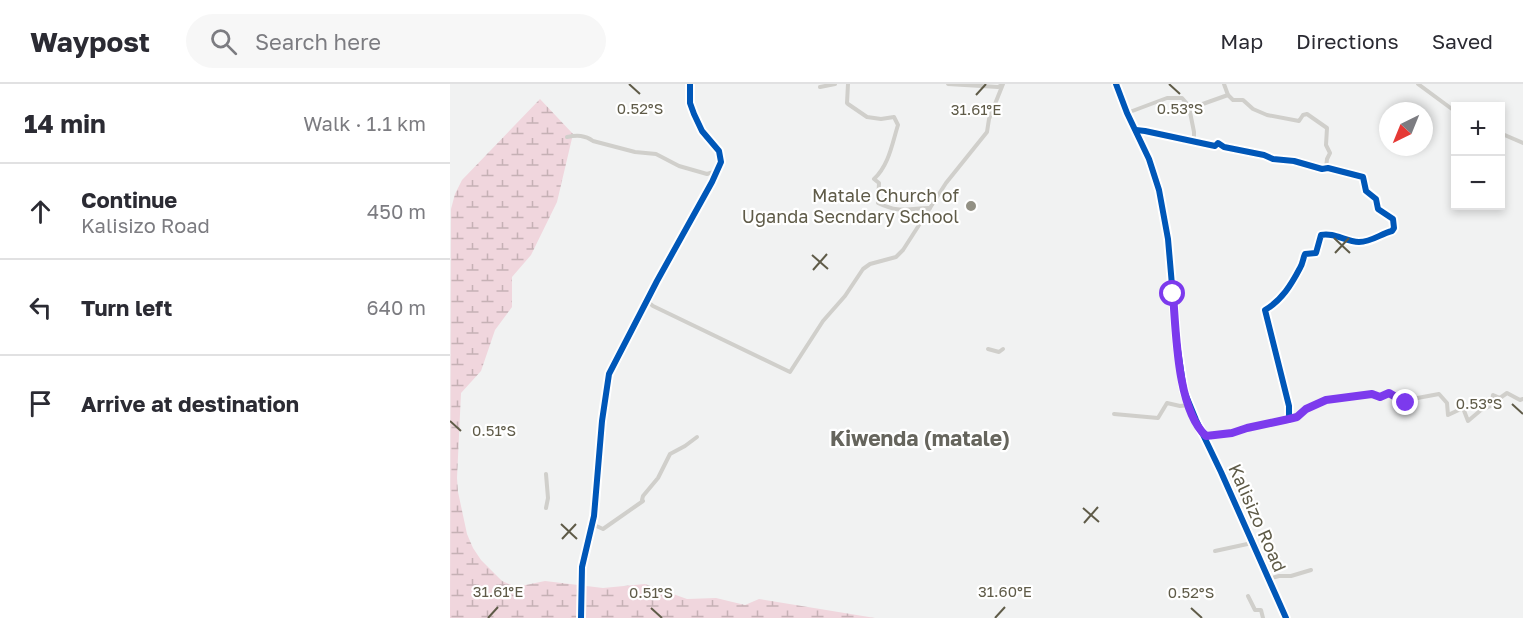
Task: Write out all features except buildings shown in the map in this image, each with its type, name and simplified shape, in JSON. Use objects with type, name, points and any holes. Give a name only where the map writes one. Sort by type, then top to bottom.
[{"type":"street","points":[[581,618],[582,567],[592,524],[609,374],[718,169],[720,154],[702,131],[694,114],[690,103],[690,84]]},
{"type":"street","points":[[820,87],[835,84]]},
{"type":"street","points":[[848,84],[848,104],[867,117],[881,119],[894,117],[898,125],[892,149],[882,172],[874,179],[879,183],[878,203],[888,208],[907,212],[915,208],[931,208]]},
{"type":"street","points":[[948,84],[998,87],[1003,85]]},
{"type":"street","name":"Kalisizo Road","points":[[1116,84],[1153,169],[1164,213],[1180,367],[1189,405],[1284,618]]},
{"type":"street","points":[[1224,84],[1233,100],[1243,100],[1253,110],[1299,121],[1303,115],[1307,114],[1326,128],[1326,145],[1330,153],[1326,168]]},
{"type":"street","points":[[1418,84],[1451,109]]},
{"type":"street","points":[[647,301],[652,306],[790,372],[822,321],[845,296],[863,269],[870,264],[898,256],[946,183],[987,132],[989,119],[1003,85]]},
{"type":"street","points":[[1189,106],[1197,106],[1228,94]]},
{"type":"street","points":[[1127,112],[1167,98],[1182,98],[1189,106],[1194,141]]},
{"type":"street","points":[[1136,130],[1215,146],[1218,143],[1224,147],[1274,159],[1326,168],[1364,178],[1366,191],[1376,199],[1380,212],[1392,217],[1394,228],[1392,231],[1364,242],[1321,235],[1316,253],[1303,256],[1300,267],[1286,293],[1276,304],[1265,310],[1289,406],[1289,419]]},
{"type":"street","points":[[567,137],[575,135],[588,137],[593,141],[635,152],[656,154],[679,166],[707,174],[714,173],[718,169]]},
{"type":"street","points":[[1505,135],[1523,143]]},
{"type":"street","points":[[988,349],[999,352],[1004,350]]},
{"type":"street","points":[[1200,430],[1206,436],[1232,433],[1297,417],[1306,409],[1326,400],[1372,394],[1380,397],[1389,393],[1406,403],[1412,399],[1439,394],[1447,403],[1448,415],[1463,408],[1468,421],[1481,410],[1491,406],[1493,395],[1500,398],[1507,393],[1523,399]]},
{"type":"street","points":[[1114,414],[1158,418],[1167,403],[1180,406],[1189,405]]},
{"type":"street","points":[[592,524],[603,529],[642,501],[643,496],[658,478],[670,454],[696,437]]},
{"type":"street","points":[[546,474],[548,498],[546,508]]},
{"type":"street","points":[[1215,550],[1252,543]]},
{"type":"street","points":[[1268,579],[1311,570]]},
{"type":"street","points":[[1248,596],[1255,610],[1260,610],[1263,618]]},
{"type":"green space","points":[[540,99],[573,134],[557,202],[531,255],[512,277],[512,307],[495,330],[481,371],[461,393],[458,492],[467,534],[473,548],[481,560],[502,581],[516,587],[545,581],[603,588],[645,584],[687,599],[716,598],[745,605],[759,599],[875,618],[450,618],[451,209],[462,180]]},
{"type":"cycle path","points":[[581,618],[582,567],[594,516],[602,421],[609,374],[721,162],[719,151],[702,131],[694,114],[690,103],[690,84]]},
{"type":"cycle path","points":[[1116,84],[1149,159],[1159,190],[1168,239],[1177,343],[1184,391],[1286,618]]},
{"type":"cycle path","points":[[1136,130],[1215,146],[1218,143],[1224,147],[1273,159],[1294,161],[1363,177],[1366,191],[1376,199],[1378,209],[1393,219],[1392,231],[1368,241],[1354,242],[1331,235],[1321,235],[1316,253],[1305,254],[1289,286],[1281,297],[1265,310],[1289,406],[1289,419]]},
{"type":"place","name":"Matale Church of Uganda Secndary School","points":[[971,206]]},
{"type":"district","name":"Kiwenda (matale)","points":[[920,439]]},
{"type":"route","points":[[1173,294],[1184,391],[1200,430],[1206,436],[1232,433],[1297,417],[1306,409],[1326,400],[1355,395],[1372,394],[1380,397],[1389,393],[1406,403]]}]
